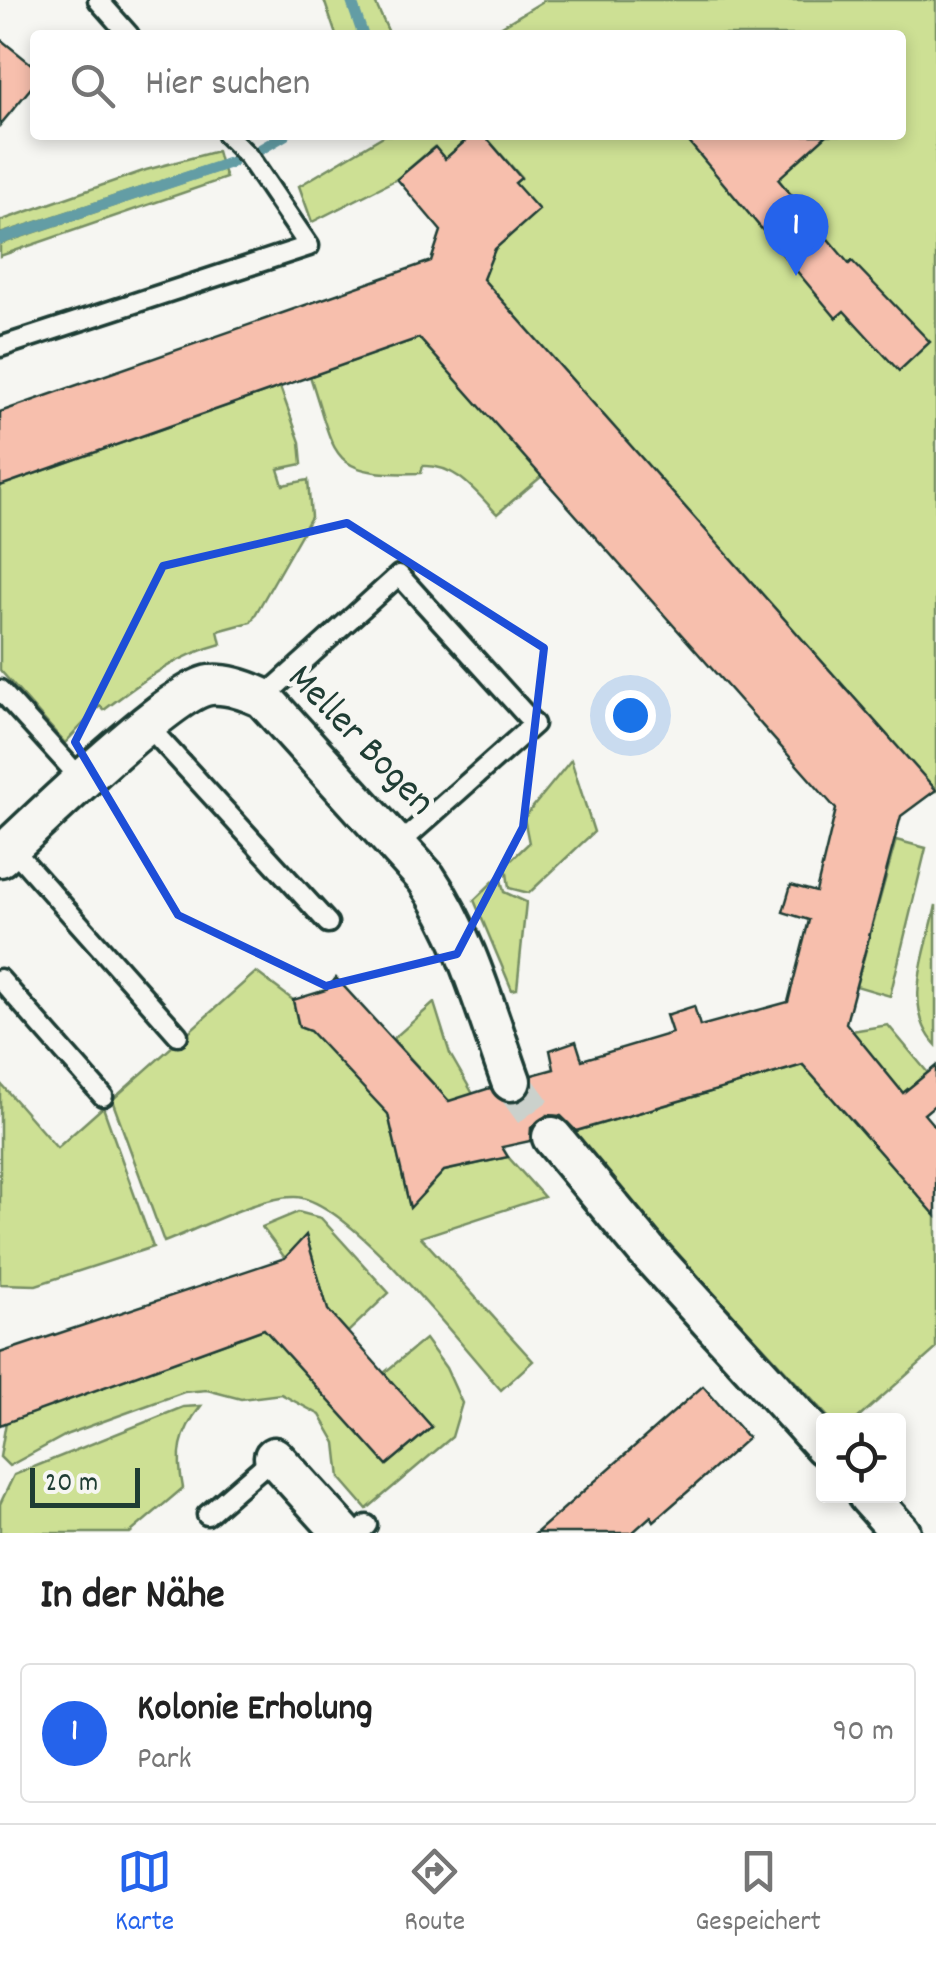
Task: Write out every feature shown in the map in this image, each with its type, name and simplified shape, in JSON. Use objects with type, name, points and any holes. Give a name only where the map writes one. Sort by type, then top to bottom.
[{"type":"street","name":"Meller Bogen","points":[[5,852],[82,780],[195,690],[211,684],[245,690],[262,698],[398,846],[445,907],[511,1081]]},
{"type":"street","points":[[552,1136],[646,1250],[816,1437]]},
{"type":"street","points":[[274,1457],[356,1530]]},
{"type":"street","points":[[874,1503],[901,1533]]},
{"type":"lane","points":[[98,0],[124,30]]},
{"type":"lane","points":[[0,347],[309,246],[248,156],[232,140]]},
{"type":"lane","points":[[262,698],[399,575],[534,724],[398,846]]},
{"type":"lane","points":[[0,690],[82,780]]},
{"type":"lane","points":[[147,725],[328,922]]},
{"type":"lane","points":[[5,852],[178,1035]]},
{"type":"lane","points":[[0,979],[104,1096]]},
{"type":"lane","points":[[207,1515],[274,1457]]},
{"type":"highlighted area","points":[[347,523],[544,648],[523,827],[457,954],[326,986],[178,915],[75,742],[163,566]]},
{"type":"green space","points":[[324,0],[374,0],[388,30],[334,30]]},
{"type":"green space","points":[[545,0],[936,0],[936,790],[483,279],[515,183],[521,177],[488,140],[906,140],[906,30],[495,30]]},
{"type":"green space","points":[[377,140],[466,140],[445,159],[434,147],[397,179],[312,222],[299,186]]},
{"type":"green space","points":[[217,151],[220,162],[0,234],[0,221],[146,170]]},
{"type":"green space","points":[[223,169],[226,178],[0,256],[0,244]]},
{"type":"green space","points":[[419,338],[542,476],[497,514],[464,481],[446,470],[423,466],[421,473],[368,471],[340,456],[332,443],[310,376]]},
{"type":"green space","points":[[280,387],[300,442],[302,464],[278,469],[283,485],[308,480],[311,517],[251,622],[218,631],[221,644],[174,663],[104,710],[100,706],[65,743],[0,670],[0,486]]},
{"type":"green space","points":[[571,760],[594,832],[529,893],[509,888],[506,865],[529,843],[524,818]]},
{"type":"green space","points":[[896,840],[926,848],[890,996],[856,986]]},
{"type":"green space","points":[[500,875],[504,892],[526,902],[517,989],[512,990],[474,900]]},
{"type":"green space","points":[[936,905],[936,1045],[920,1014],[918,996]]},
{"type":"green space","points":[[256,972],[293,1000],[299,1027],[310,1031],[388,1114],[410,1207],[444,1171],[508,1157],[544,1197],[421,1237],[533,1361],[501,1390],[404,1278],[344,1222],[318,1204],[295,1197],[280,1198],[229,1214],[164,1242],[112,1100]]},
{"type":"green space","points":[[434,1003],[450,1054],[473,1094],[450,1102],[393,1039]]},
{"type":"green space","points":[[888,1025],[928,1073],[903,1093],[852,1031]]},
{"type":"green space","points":[[803,1065],[936,1216],[936,1349],[864,1413],[825,1413],[617,1189],[573,1132]]},
{"type":"green space","points":[[0,1083],[57,1148],[103,1107],[153,1247],[36,1285],[0,1284]]},
{"type":"green space","points":[[298,1212],[321,1218],[389,1293],[348,1332],[328,1310],[306,1236],[285,1258],[262,1227]]},
{"type":"green space","points":[[264,1329],[387,1465],[432,1427],[384,1373],[425,1339],[446,1368],[462,1403],[452,1437],[367,1509],[340,1478],[336,1443],[320,1415],[281,1394],[241,1399],[207,1390],[184,1392],[68,1434],[9,1466],[0,1457],[6,1422]]},
{"type":"green space","points":[[201,1406],[181,1445],[183,1488],[130,1533],[0,1533],[0,1504],[14,1475],[183,1407]]},
{"type":"building","points":[[0,39],[30,63],[30,89],[0,125]]},
{"type":"building","points":[[466,140],[488,140],[521,178],[515,183],[539,210],[495,249],[483,279],[936,790],[901,816],[846,1023],[903,1093],[936,1066],[936,1104],[924,1114],[936,1128],[936,1216],[803,1065],[576,1131],[561,1116],[547,1115],[531,1128],[530,1141],[502,1147],[508,1157],[444,1171],[410,1208],[388,1114],[310,1031],[299,1027],[293,1000],[326,990],[336,978],[449,1101],[490,1088],[508,1103],[527,1096],[532,1075],[554,1069],[550,1050],[576,1041],[582,1060],[672,1033],[666,1015],[694,1006],[700,1026],[788,1002],[809,920],[783,912],[791,885],[816,892],[836,809],[419,338],[0,486],[0,412],[431,261],[441,231],[397,179],[435,147],[445,159]]},
{"type":"building","points":[[687,140],[821,140],[778,179],[849,264],[852,261],[930,342],[899,371],[844,311],[836,318]]},
{"type":"building","points":[[306,1235],[328,1310],[432,1427],[387,1465],[264,1329],[0,1425],[0,1353],[285,1258]]},
{"type":"building","points":[[703,1386],[748,1438],[692,1488],[654,1521],[651,1516],[632,1533],[536,1533]]},
{"type":"waterway","points":[[351,0],[361,30]]},
{"type":"waterway","points":[[256,152],[276,140]]},
{"type":"waterway","points":[[0,239],[232,162]]},
{"type":"tunnel","points":[[511,1081],[552,1137]]},
{"type":"place","name":"Kolonie Erholung","points":[[796,276]]}]
